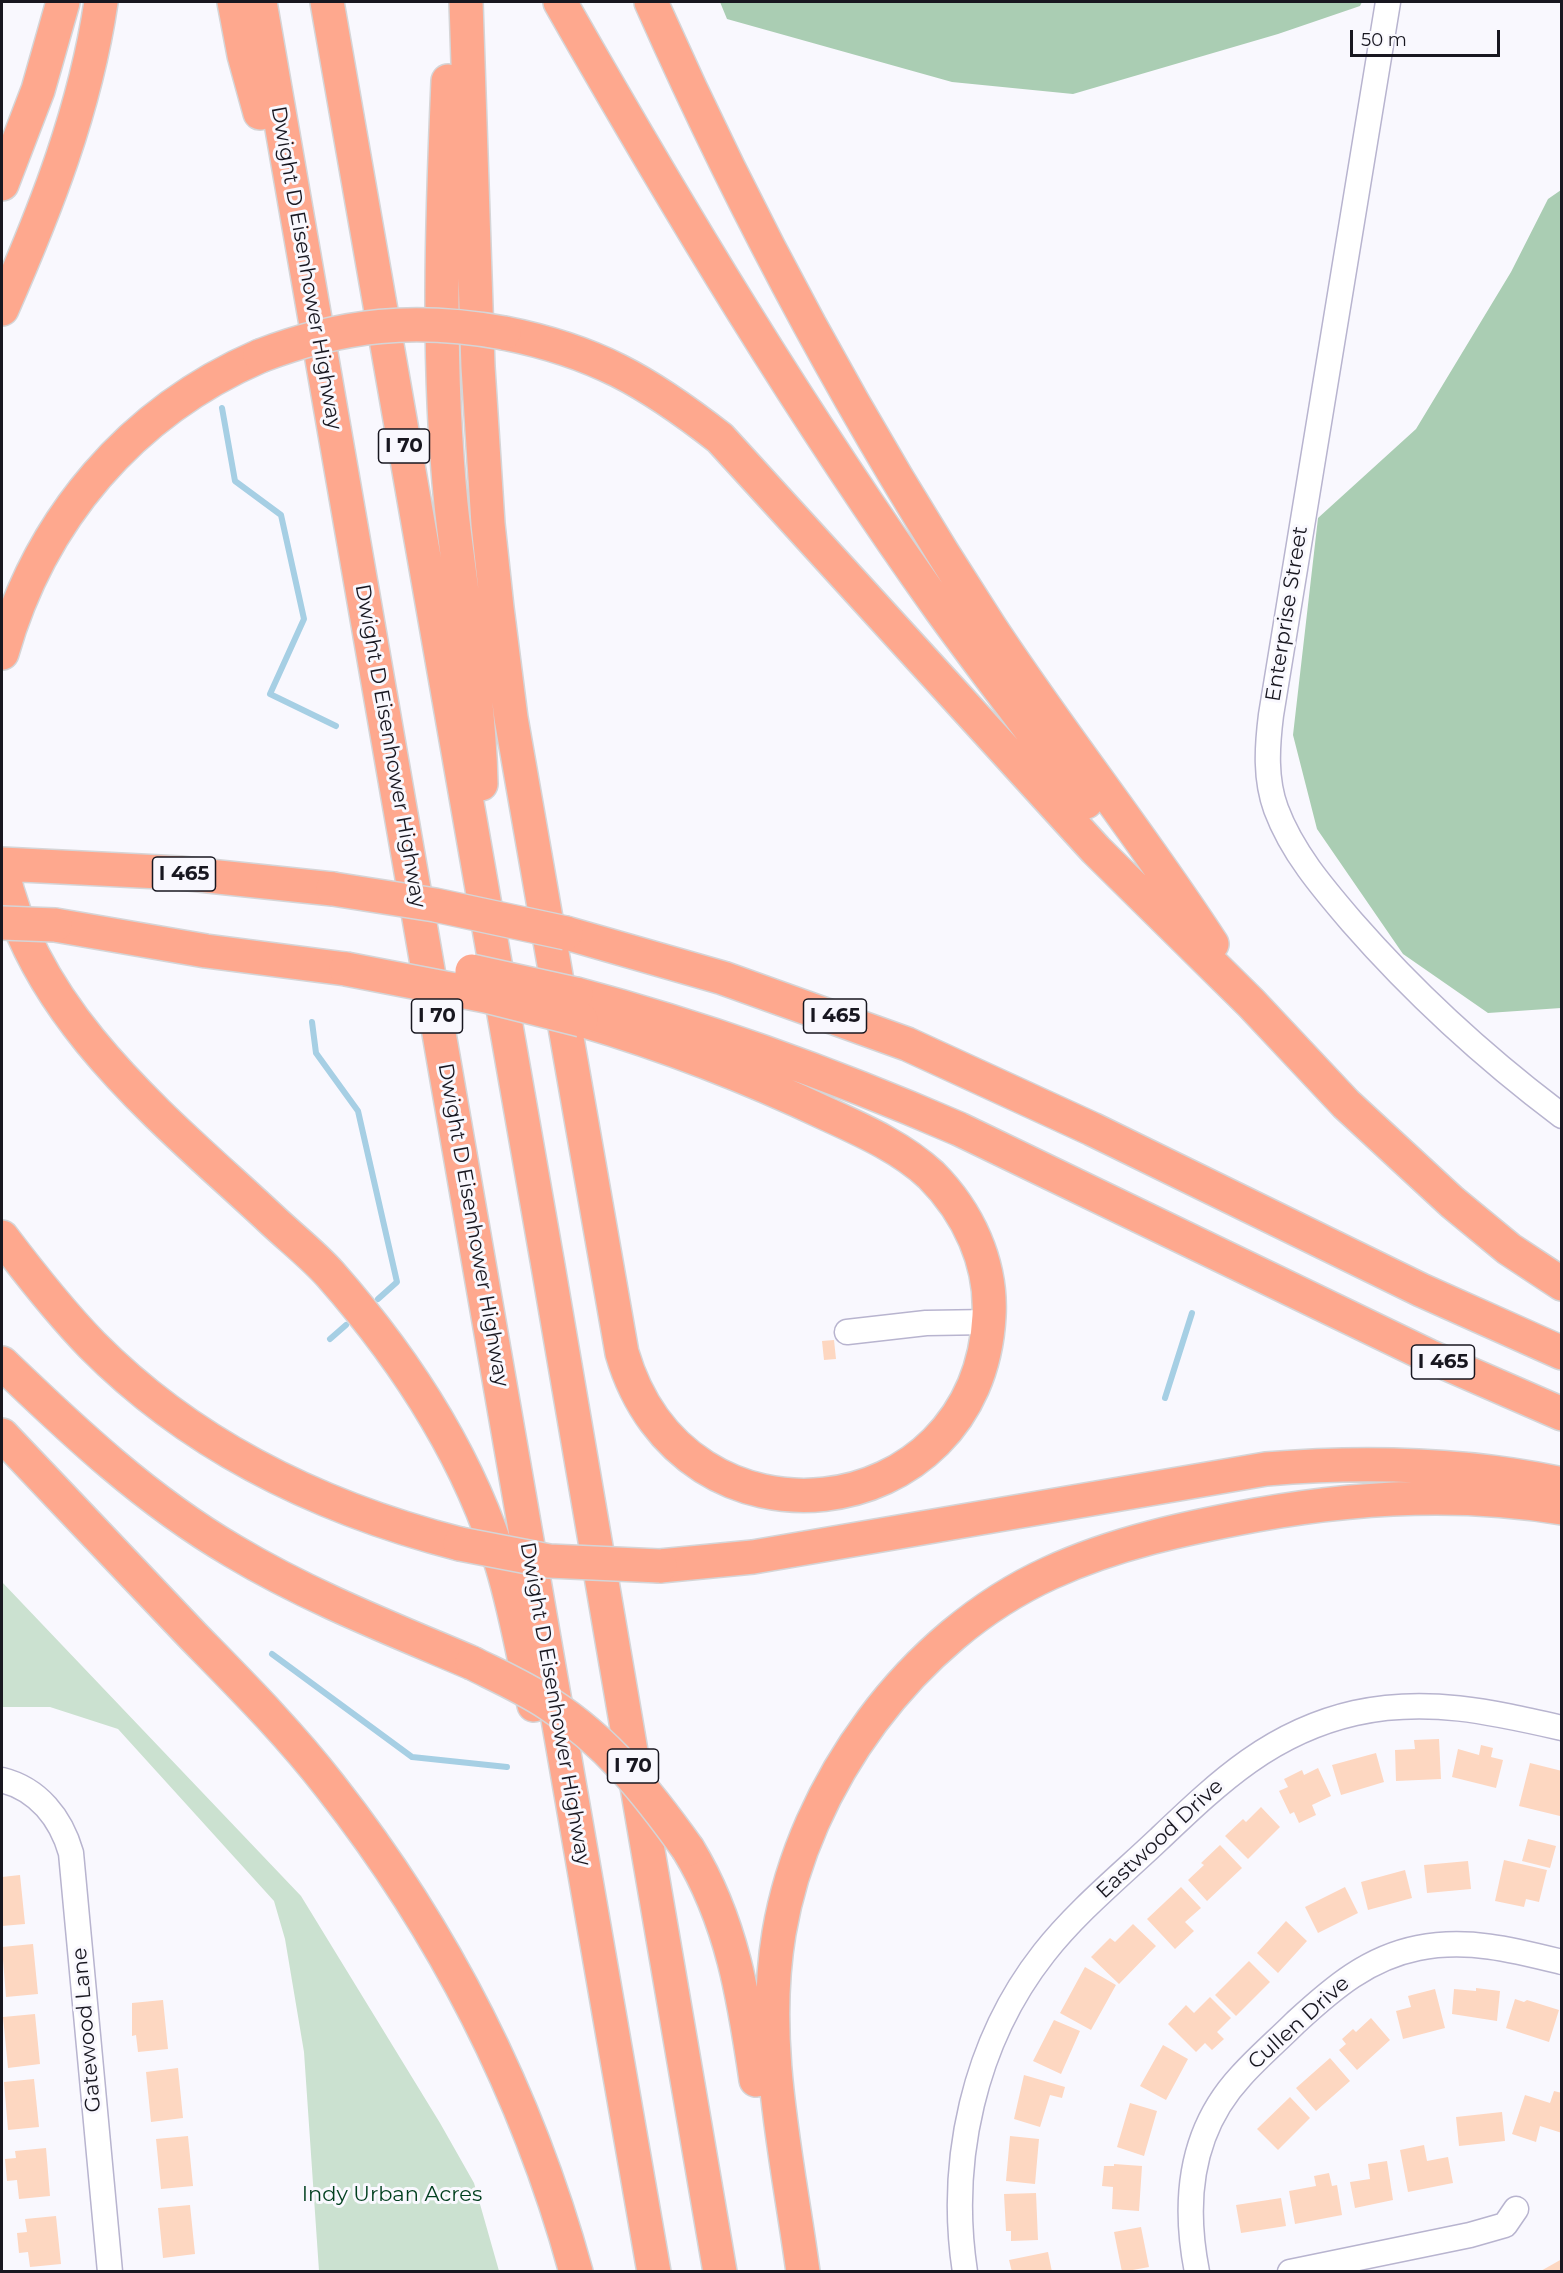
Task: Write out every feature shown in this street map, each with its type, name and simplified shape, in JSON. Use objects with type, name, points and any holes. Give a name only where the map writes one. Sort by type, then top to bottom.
[{"type":"highway","points":[[2,184],[38,90],[63,2]]},
{"type":"highway","points":[[2,309],[47,204],[68,147],[84,88],[101,2]]},
{"type":"highway","points":[[234,2],[244,55],[309,285]]},
{"type":"highway","name":"Dwight D Eisenhower Highway","points":[[260,2],[654,2271]]},
{"type":"highway","name":"I 70","points":[[327,2],[483,890],[720,2271]]},
{"type":"highway","points":[[451,2],[443,249],[445,392],[451,504],[480,730],[483,890]]},
{"type":"highway","points":[[466,2],[478,367],[488,524],[497,608],[522,784],[617,1330],[630,1380],[648,1414],[696,1464],[734,1484],[753,1490],[791,1496],[856,1488],[890,1475],[934,1443],[957,1415],[981,1372],[989,1322],[986,1276],[973,1233],[943,1188],[913,1160],[854,1127],[769,1088],[685,1055],[578,1007]]},
{"type":"highway","points":[[560,2],[756,330],[820,431],[941,609],[1112,837],[1160,910]]},
{"type":"highway","points":[[651,2],[682,71],[781,272],[882,454],[993,631],[1172,883],[1251,1003]]},
{"type":"highway","points":[[2,653],[17,605],[34,565],[49,538],[83,490],[142,429],[201,384],[260,357],[307,340],[375,326],[448,324],[504,333],[573,349],[646,384],[720,438],[1096,850],[1160,910],[1346,1104],[1452,1202],[1509,1249],[1562,1284]]},
{"type":"highway","name":"I 465","points":[[2,864],[180,873],[333,889],[435,905],[566,933],[723,978],[907,1044],[1092,1129],[1421,1290],[1562,1353]]},
{"type":"highway","points":[[2,869],[15,913],[45,978],[90,1044],[328,1272],[411,1377],[455,1452],[502,1565],[570,1876],[611,2031]]},
{"type":"highway","name":"I 465","points":[[2,923],[239,934],[345,959],[441,965],[578,1007],[679,1023],[783,1057],[910,1107],[1429,1356],[1562,1414]]},
{"type":"highway","points":[[2,1237],[43,1291],[92,1345],[136,1385],[196,1431],[295,1488],[363,1515],[460,1544],[549,1561],[660,1566],[753,1557],[1266,1469],[1347,1463],[1419,1465],[1490,1471],[1562,1484]]},
{"type":"highway","points":[[2,1363],[112,1465],[156,1500],[232,1551],[310,1591],[472,1663],[548,1703],[592,1736],[631,1774],[688,1850],[714,1896],[737,1968],[785,2271]]},
{"type":"highway","points":[[2,1435],[302,1752],[396,1876],[456,1972],[502,2065],[544,2169],[576,2271]]},
{"type":"highway","points":[[803,2271],[774,2065],[773,1980],[779,1933],[802,1849],[832,1785],[865,1729],[905,1680],[938,1648],[985,1611],[1047,1574],[1079,1561],[1152,1538],[1223,1521],[1347,1502],[1455,1499],[1562,1508]]},
{"type":"street","name":"Enterprise Street","points":[[1388,2],[1270,715],[1266,764],[1276,808],[1290,842],[1334,901],[1401,976],[1440,1014],[1509,1075],[1562,1116]]},
{"type":"street","points":[[847,1332],[926,1323],[989,1322]]},
{"type":"street","name":"Eastwood Drive","points":[[965,2271],[960,2218],[962,2153],[976,2089],[992,2044],[1035,1966],[1073,1920],[1237,1768],[1276,1743],[1310,1727],[1345,1715],[1382,1708],[1428,1705],[1464,1707],[1562,1728]]},
{"type":"street","name":"Gatewood Lane","points":[[2,1780],[15,1784],[38,1798],[62,1827],[71,1853],[110,2271]]},
{"type":"street","name":"Cullen Drive","points":[[1197,2271],[1189,2221],[1189,2202],[1202,2139],[1210,2121],[1223,2098],[1240,2077],[1335,1987],[1382,1959],[1408,1950],[1445,1944],[1501,1947],[1562,1962]]},
{"type":"street","points":[[1290,2271],[1470,2235],[1505,2225],[1516,2209]]},
{"type":"green space","points":[[720,2],[1362,2],[1360,6],[1278,34],[1073,94],[952,82],[727,19]]},
{"type":"green space","points":[[1561,190],[1561,1008],[1488,1013],[1403,954],[1317,829],[1293,735],[1318,518],[1416,429],[1511,272],[1548,199]]},
{"type":"green space","name":"Indy Urban Acres","points":[[2,1582],[301,1896],[440,2123],[474,2183],[499,2271],[319,2271],[304,2052],[285,1939],[274,1901],[118,1729],[50,1707],[2,1707]]},
{"type":"building","points":[[834,1340],[836,1359],[824,1360],[822,1341]]},
{"type":"building","points":[[1439,1739],[1441,1779],[1396,1781],[1395,1750],[1415,1749],[1414,1740]]},
{"type":"building","points":[[1481,1745],[1493,1748],[1491,1757],[1503,1760],[1496,1788],[1452,1777],[1458,1749],[1479,1755]]},
{"type":"building","points":[[1376,1753],[1384,1782],[1341,1795],[1332,1765]]},
{"type":"building","points":[[1530,1763],[1562,1771],[1560,1816],[1519,1806]]},
{"type":"building","points":[[1318,1768],[1331,1796],[1312,1805],[1316,1815],[1299,1823],[1294,1812],[1290,1814],[1279,1791],[1288,1787],[1284,1779],[1302,1770],[1304,1775]]},
{"type":"building","points":[[1261,1807],[1280,1827],[1248,1859],[1225,1836],[1243,1819],[1246,1822]]},
{"type":"building","points":[[1528,1839],[1556,1846],[1550,1868],[1522,1861]]},
{"type":"building","points":[[1220,1845],[1242,1868],[1207,1901],[1188,1880],[1204,1865],[1201,1863]]},
{"type":"building","points":[[1504,1860],[1547,1870],[1539,1902],[1526,1899],[1524,1907],[1495,1901]]},
{"type":"building","points":[[1468,1861],[1471,1889],[1427,1893],[1424,1865]]},
{"type":"building","points":[[1405,1870],[1412,1898],[1368,1910],[1361,1882]]},
{"type":"building","points":[[20,1875],[25,1924],[2,1926],[2,1877]]},
{"type":"building","points":[[1181,1887],[1201,1908],[1185,1922],[1194,1931],[1175,1949],[1147,1919]]},
{"type":"building","points":[[1345,1887],[1358,1913],[1318,1933],[1305,1907]]},
{"type":"building","points":[[1286,1921],[1307,1941],[1278,1973],[1257,1953]]},
{"type":"building","points":[[1133,1924],[1156,1946],[1119,1984],[1091,1957],[1110,1938],[1115,1942]]},
{"type":"building","points":[[33,1944],[38,1994],[6,1997],[2,1947]]},
{"type":"building","points":[[1249,1961],[1270,1982],[1236,2016],[1215,1995]]},
{"type":"building","points":[[1085,1967],[1116,1985],[1091,2030],[1060,2013]]},
{"type":"building","points":[[1476,1988],[1500,1991],[1497,2021],[1452,2014],[1454,1989],[1476,1991]]},
{"type":"building","points":[[1435,1989],[1445,2028],[1403,2039],[1396,2011],[1411,2007],[1408,1996]]},
{"type":"building","points":[[1210,1997],[1231,2018],[1217,2032],[1224,2039],[1212,2050],[1205,2043],[1196,2052],[1168,2024],[1186,2005],[1194,2013]]},
{"type":"building","points":[[1515,1999],[1524,2002],[1527,2000],[1559,2010],[1549,2042],[1506,2028]]},
{"type":"building","points":[[163,2000],[168,2049],[138,2052],[136,2035],[132,2036],[132,2003]]},
{"type":"building","points":[[35,2014],[40,2064],[8,2068],[3,2017]]},
{"type":"building","points":[[1371,2018],[1390,2040],[1357,2070],[1339,2050],[1346,2044],[1342,2039],[1353,2029],[1356,2032]]},
{"type":"building","points":[[1054,2020],[1080,2031],[1061,2074],[1033,2061]]},
{"type":"building","points":[[1163,2045],[1188,2059],[1166,2100],[1140,2086]]},
{"type":"building","points":[[1330,2058],[1350,2081],[1316,2111],[1296,2088]]},
{"type":"building","points":[[178,2068],[183,2118],[151,2122],[146,2072]]},
{"type":"building","points":[[1024,2075],[1065,2087],[1062,2098],[1050,2095],[1040,2127],[1014,2119]]},
{"type":"building","points":[[34,2079],[39,2127],[8,2130],[4,2082]]},
{"type":"building","points":[[1554,2091],[1562,2093],[1562,2133],[1540,2126],[1536,2142],[1512,2134],[1525,2095],[1550,2103]]},
{"type":"building","points":[[1290,2097],[1310,2118],[1278,2150],[1257,2129]]},
{"type":"building","points":[[1130,2103],[1157,2111],[1144,2156],[1117,2147]]},
{"type":"building","points":[[1502,2112],[1505,2141],[1459,2146],[1456,2117]]},
{"type":"building","points":[[188,2136],[193,2186],[161,2189],[156,2139]]},
{"type":"building","points":[[1010,2136],[1039,2139],[1035,2184],[1006,2181]]},
{"type":"building","points":[[1424,2145],[1427,2161],[1448,2157],[1453,2183],[1408,2192],[1400,2150]]},
{"type":"building","points":[[46,2148],[50,2196],[19,2199],[17,2180],[7,2181],[5,2159],[16,2158],[15,2151]]},
{"type":"building","points":[[1387,2161],[1393,2200],[1355,2208],[1350,2182],[1370,2179],[1368,2164]]},
{"type":"building","points":[[1114,2164],[1142,2166],[1139,2211],[1112,2209],[1113,2187],[1102,2186],[1104,2166],[1114,2166]]},
{"type":"building","points":[[1329,2173],[1332,2186],[1337,2185],[1342,2215],[1295,2224],[1289,2191],[1316,2186],[1314,2176]]},
{"type":"building","points":[[1036,2193],[1038,2240],[1011,2241],[1011,2231],[1006,2231],[1004,2194]]},
{"type":"building","points":[[1281,2198],[1286,2226],[1241,2233],[1236,2205]]},
{"type":"building","points":[[190,2205],[195,2254],[163,2258],[158,2208]]},
{"type":"building","points":[[56,2216],[61,2264],[30,2267],[28,2252],[19,2253],[17,2233],[27,2232],[25,2219]]},
{"type":"building","points":[[1141,2227],[1149,2267],[1122,2272],[1114,2232]]},
{"type":"building","points":[[1048,2252],[1052,2272],[1012,2272],[1009,2260]]},
{"type":"building","points":[[1562,2259],[1562,2272],[1539,2272]]},
{"type":"waterway","points":[[222,408],[235,481],[281,515],[304,619],[270,694],[336,726]]},
{"type":"waterway","points":[[312,1022],[316,1053],[358,1111],[397,1282],[378,1299]]},
{"type":"waterway","points":[[1165,1398],[1192,1313]]},
{"type":"waterway","points":[[330,1339],[346,1325]]},
{"type":"waterway","points":[[272,1654],[412,1757],[507,1767]]}]
